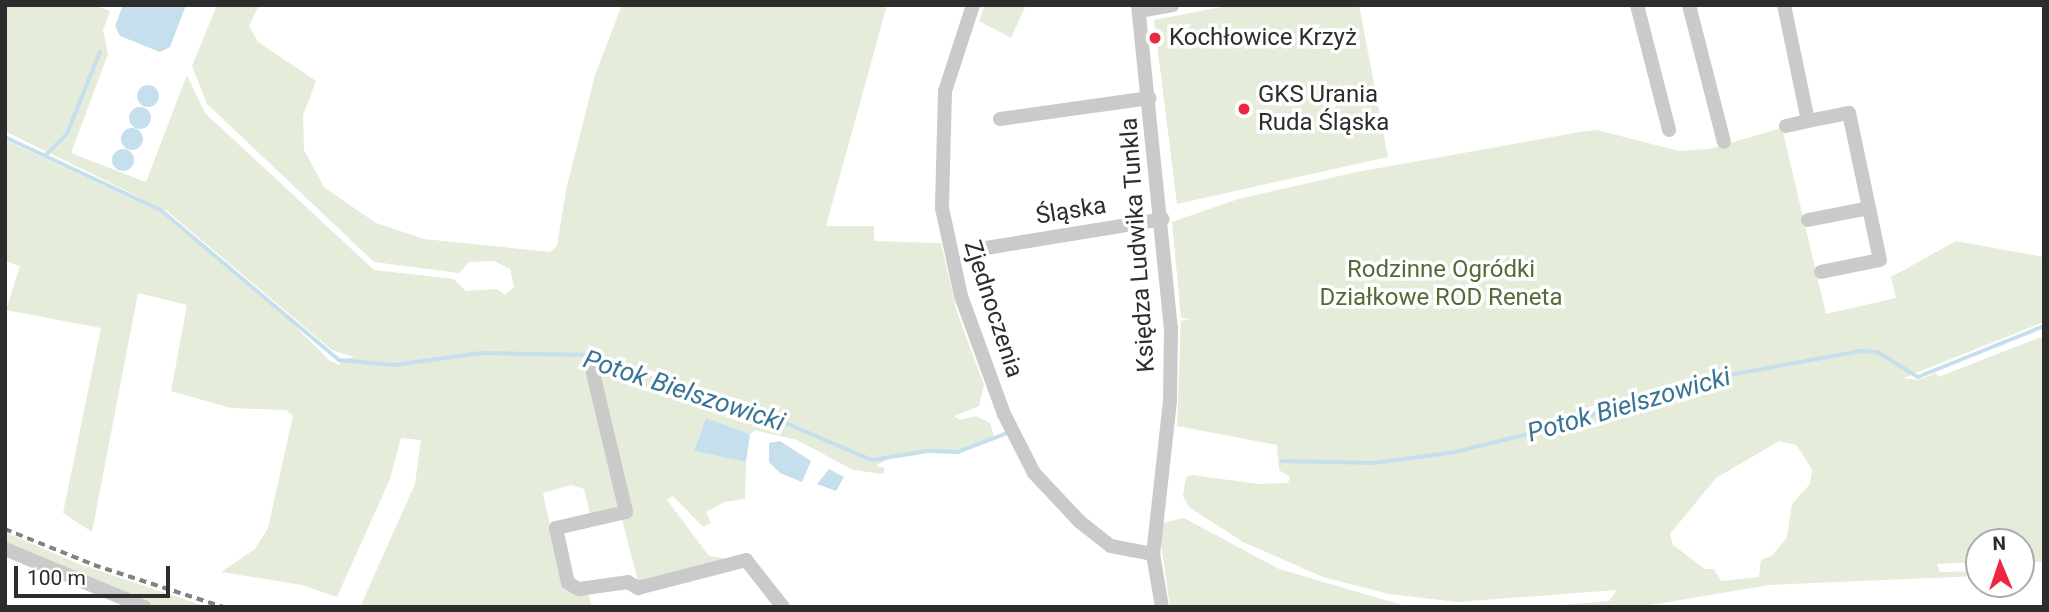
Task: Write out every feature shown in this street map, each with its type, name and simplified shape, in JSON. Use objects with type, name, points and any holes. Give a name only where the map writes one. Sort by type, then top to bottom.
[{"type":"street","name":"Zjednoczenia","points":[[973,5],[944,91],[943,219],[964,308],[1008,423],[1034,473],[1080,522],[1111,546],[1153,554]]},
{"type":"street","points":[[1139,8],[1172,5]]},
{"type":"street","points":[[1637,5],[1669,130]]},
{"type":"street","points":[[1689,5],[1724,142]]},
{"type":"street","points":[[1784,5],[1808,121]]},
{"type":"street","name":"Księdza Ludwika Tunkla","points":[[1139,8],[1163,219],[1172,359],[1153,554],[1162,607]]},
{"type":"street","points":[[1000,119],[1150,98]]},
{"type":"street","points":[[1786,126],[1849,113],[1880,260],[1821,272]]},
{"type":"street","points":[[1808,220],[1868,208]]},
{"type":"street","name":"Śląska","points":[[986,248],[1163,219]]},
{"type":"street","points":[[592,369],[626,512],[556,528],[568,583],[573,587],[624,581],[638,588],[746,560],[783,607]]},
{"type":"street","points":[[5,549],[144,607]]},
{"type":"green space","points":[[5,5],[94,5],[110,11],[103,30],[108,54],[71,153],[146,182],[187,75],[205,113],[374,270],[454,279],[466,291],[497,289],[505,295],[514,287],[510,269],[494,261],[469,262],[459,273],[374,262],[207,104],[192,66],[217,5],[259,5],[249,26],[258,42],[316,81],[303,115],[304,150],[324,187],[376,223],[424,239],[550,252],[557,246],[566,190],[595,75],[622,5],[887,5],[826,226],[874,226],[874,241],[941,243],[957,312],[984,385],[979,406],[954,416],[960,420],[976,416],[990,423],[995,439],[958,452],[913,452],[886,460],[876,466],[885,468],[883,474],[853,470],[797,440],[755,430],[750,434],[706,418],[694,451],[746,462],[745,499],[724,502],[706,512],[711,523],[703,527],[673,496],[667,500],[709,556],[723,558],[723,564],[639,586],[622,519],[593,526],[584,489],[571,485],[543,493],[563,585],[588,592],[592,607],[360,607],[415,484],[421,440],[401,438],[390,479],[337,597],[302,585],[221,572],[255,549],[268,528],[293,416],[286,410],[231,408],[171,391],[187,305],[138,293],[92,532],[63,513],[101,328],[6,310],[20,266],[5,261],[5,140],[160,212],[284,315],[330,361],[340,365],[339,360],[354,357],[332,350],[167,211],[5,131]]},
{"type":"green space","points":[[985,5],[1026,5],[1011,38],[979,21]]},
{"type":"green space","points":[[1231,5],[1359,5],[1388,157],[1177,204],[1154,20]]},
{"type":"green space","name":"Rodzinne Ogródki Działkowe ROD Reneta","points":[[1782,128],[1826,314],[1896,298],[1891,277],[1956,241],[2044,257],[2044,322],[1903,378],[1918,380],[1936,373],[1938,377],[2044,336],[2044,562],[2035,562],[2035,528],[1965,528],[1965,563],[1937,564],[1940,572],[1965,571],[1965,577],[1769,585],[1639,607],[1537,607],[1609,601],[1617,590],[1458,602],[1389,594],[1323,577],[1243,542],[1189,507],[1183,496],[1186,477],[1192,475],[1259,484],[1288,483],[1290,477],[1279,470],[1277,445],[1177,426],[1181,321],[1190,319],[1181,318],[1172,222],[1238,199],[1357,172],[1580,132],[1597,130],[1679,151],[1709,149]],"holes":[[[1779,441],[1796,445],[1812,470],[1810,484],[1792,504],[1787,537],[1772,556],[1761,560],[1759,577],[1721,581],[1714,569],[1705,569],[1673,545],[1670,534],[1716,478]]]},
{"type":"green space","points":[[1184,518],[1279,569],[1409,607],[1170,607],[1160,536],[1163,523]]},
{"type":"green space","points":[[5,532],[79,564],[207,607],[157,607],[5,545]]},
{"type":"water","points":[[123,5],[186,5],[170,47],[160,52],[120,36],[115,26]]},
{"type":"water","points":[[148,85],[158,92],[159,96],[152,106],[148,107],[138,100],[137,96],[144,86]]},
{"type":"water","points":[[140,107],[150,114],[151,118],[144,128],[140,129],[130,122],[129,118],[136,108]]},
{"type":"water","points":[[132,128],[142,135],[143,139],[136,149],[132,150],[122,143],[121,139],[128,129]]},
{"type":"water","points":[[123,149],[133,156],[134,160],[127,170],[123,171],[113,164],[112,160],[119,150]]},
{"type":"water","points":[[706,418],[750,434],[746,462],[694,451]]},
{"type":"water","points":[[780,441],[811,461],[802,482],[780,473],[769,462],[769,443]]},
{"type":"water","points":[[829,469],[844,477],[836,491],[817,484]]},
{"type":"waterway","points":[[45,156],[67,134],[100,52]]},
{"type":"waterway","name":"Potok Bielszowicki","points":[[5,137],[161,210],[339,360],[395,365],[481,353],[591,355],[751,408],[872,460],[929,451],[958,452],[1005,434]]},
{"type":"waterway","name":"Potok Bielszowicki","points":[[1282,461],[1374,463],[1455,452],[1560,426],[1686,383],[1860,351],[1878,352],[1918,377],[2044,326]]},
{"type":"railway","points":[[5,529],[94,565],[223,607]]},
{"type":"place","name":"Kochłowice Krzyż","points":[[1155,38]]},
{"type":"place","name":"GKS Urania Ruda Śląska","points":[[1244,109]]}]
